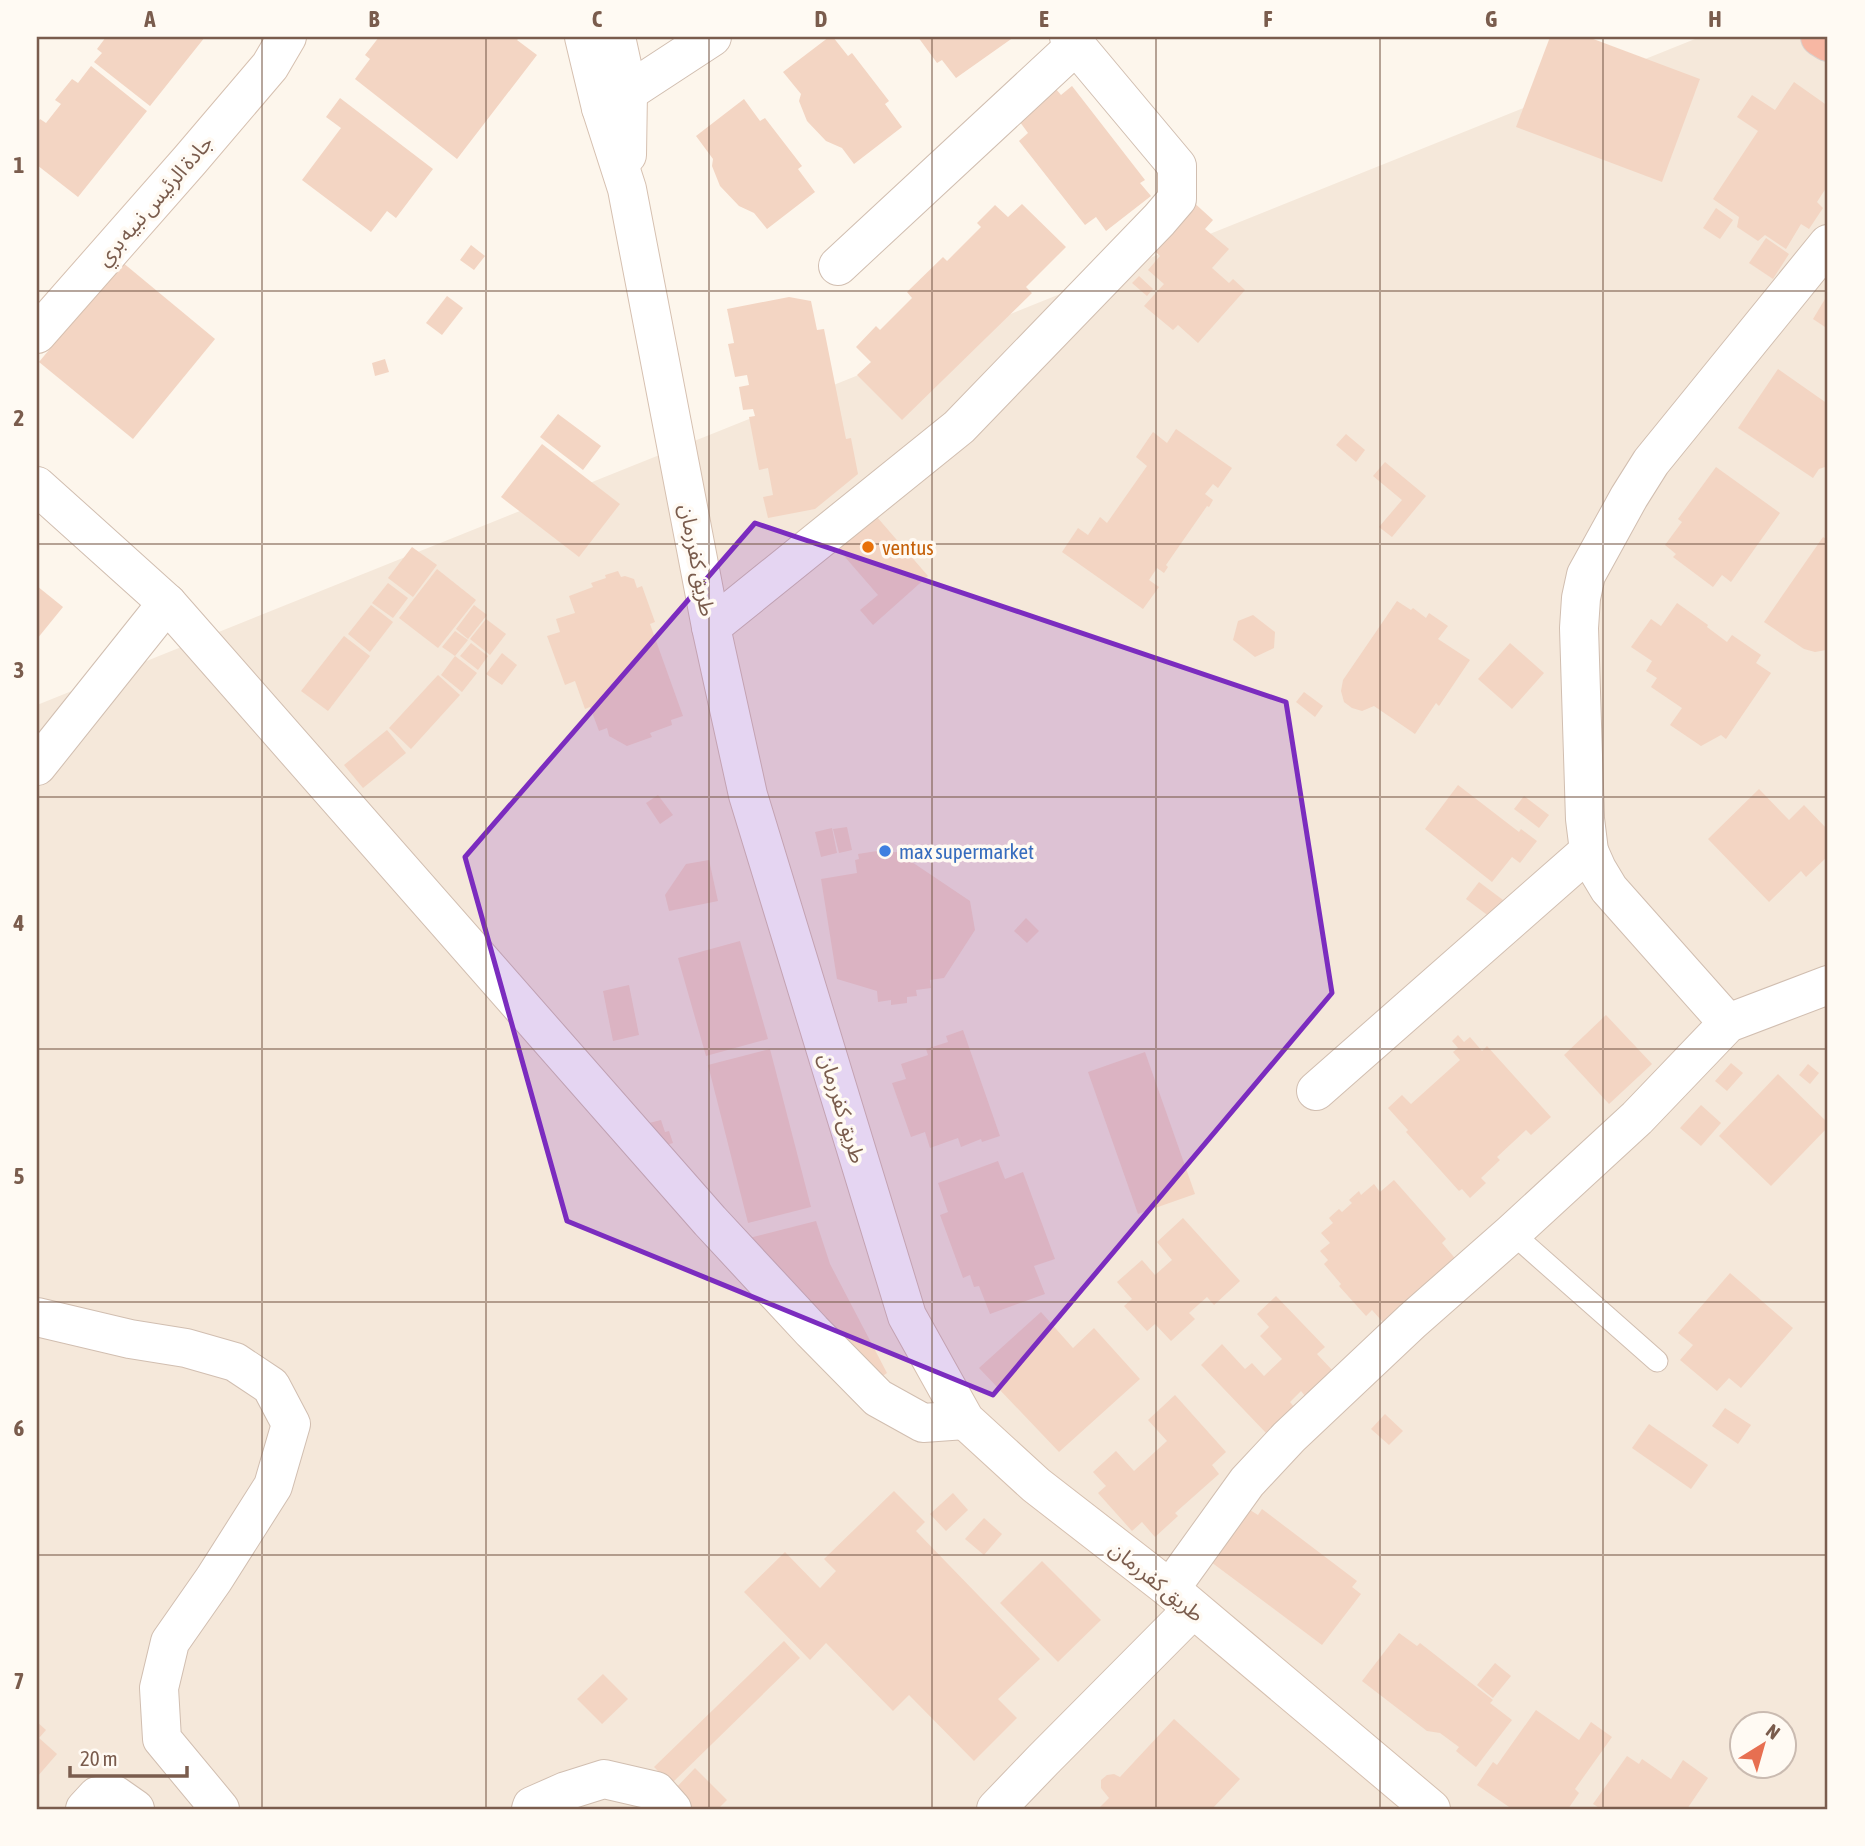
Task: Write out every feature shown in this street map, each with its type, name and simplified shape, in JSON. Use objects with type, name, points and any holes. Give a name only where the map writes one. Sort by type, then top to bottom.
[{"type":"highway","points":[[1819,37],[1828,42]]},
{"type":"street","name":"جادة الرئيس نبيه بري","points":[[37,334],[181,171],[278,51],[303,37]]},
{"type":"street","points":[[584,37],[615,100]]},
{"type":"street","points":[[615,100],[616,37]]},
{"type":"street","points":[[615,100],[712,37]]},
{"type":"street","points":[[712,627],[959,427],[1159,220],[1177,198],[1177,166],[1072,41],[838,266]]},
{"type":"street","name":"طريق كفررمان","points":[[615,100],[627,189],[712,627],[748,795],[907,1316],[965,1420],[1036,1485],[1182,1599],[1431,1809]]},
{"type":"street","points":[[1728,1023],[1609,889],[1589,851],[1585,819],[1579,628],[1581,598],[1586,575],[1651,462],[1828,244]]},
{"type":"street","points":[[37,485],[167,603],[710,1221],[849,1369],[878,1398],[923,1423],[965,1420]]},
{"type":"street","points":[[37,766],[167,603]]},
{"type":"street","points":[[1316,1091],[1589,851]]},
{"type":"street","points":[[996,1809],[1043,1760],[1182,1599],[1247,1482],[1289,1437],[1412,1321],[1637,1118],[1728,1023],[1828,985]]},
{"type":"street","points":[[37,1317],[130,1339],[186,1348],[235,1362],[271,1385],[290,1424],[273,1486],[170,1642],[159,1688],[162,1739],[220,1809]]},
{"type":"street","points":[[531,1809],[532,1806],[566,1791],[604,1779],[656,1791],[672,1809]]},
{"type":"street","points":[[85,1809],[97,1796],[115,1795],[135,1809]]},
{"type":"lane","points":[[1512,1233],[1657,1361]]},
{"type":"highlighted area","points":[[755,523],[1286,702],[1332,993],[993,1395],[567,1221],[465,857]]},
{"type":"shaded area","points":[[1700,37],[1828,37],[1828,1809],[40,1809],[37,1801],[37,705]]},
{"type":"building","points":[[106,37],[205,37],[150,106],[94,62],[102,53],[97,49]]},
{"type":"building","points":[[379,37],[520,37],[517,40],[537,55],[457,159],[355,79],[370,59],[365,55]]},
{"type":"building","points":[[829,37],[833,37],[848,56],[852,53],[889,101],[885,104],[902,127],[854,164],[842,148],[826,141],[807,121],[799,101],[801,94],[783,72]]},
{"type":"building","points":[[918,37],[1014,37],[956,78],[942,60],[937,63]]},
{"type":"building","points":[[1550,37],[1588,37],[1700,79],[1662,182],[1516,127]]},
{"type":"building","points":[[91,66],[147,111],[78,197],[37,165],[37,123],[40,119],[46,123],[61,104],[55,100],[72,79],[78,83]]},
{"type":"building","points":[[1794,82],[1828,106],[1828,185],[1817,202],[1823,208],[1809,229],[1801,224],[1786,249],[1765,235],[1758,241],[1737,227],[1739,217],[1713,199],[1758,131],[1737,117],[1752,95],[1775,110]]},
{"type":"building","points":[[1072,86],[1145,180],[1140,183],[1151,196],[1106,231],[1096,217],[1085,225],[1019,141],[1028,133],[1017,118],[1055,88],[1061,95]]},
{"type":"building","points":[[340,98],[433,169],[396,218],[387,211],[371,232],[302,180],[341,128],[326,117]]},
{"type":"building","points":[[744,99],[760,121],[765,118],[802,166],[798,169],[815,192],[767,229],[754,213],[739,206],[720,186],[712,166],[713,159],[696,136]]},
{"type":"building","points":[[1191,200],[1213,220],[1205,229],[1229,249],[1212,268],[1229,283],[1233,279],[1245,290],[1198,343],[1178,325],[1173,330],[1144,306],[1164,284],[1148,270],[1160,256],[1150,246]]},
{"type":"building","points":[[1022,204],[1066,247],[1026,287],[1032,293],[902,420],[857,375],[871,362],[856,347],[876,326],[880,330],[912,298],[907,292],[943,257],[947,261],[981,227],[977,223],[995,205],[1008,217]]},
{"type":"building","points":[[1716,208],[1733,220],[1720,239],[1703,228]]},
{"type":"building","points":[[1766,238],[1789,254],[1773,279],[1749,263]]},
{"type":"building","points":[[471,245],[485,256],[474,270],[460,260]]},
{"type":"building","points":[[122,262],[215,339],[133,439],[39,362]]},
{"type":"building","points":[[1139,276],[1153,289],[1147,296],[1132,283]]},
{"type":"building","points":[[1828,294],[1828,329],[1813,319]]},
{"type":"building","points":[[447,296],[463,308],[442,335],[426,323]]},
{"type":"building","points":[[789,297],[811,301],[817,330],[824,329],[846,439],[851,438],[858,474],[815,509],[768,518],[763,497],[773,495],[768,468],[759,470],[749,417],[755,416],[753,409],[743,410],[739,387],[749,385],[747,375],[735,377],[728,344],[734,343],[727,309]]},
{"type":"building","points":[[385,359],[389,372],[375,376],[372,363]]},
{"type":"building","points":[[1778,369],[1828,404],[1828,466],[1819,469],[1813,478],[1738,428]]},
{"type":"building","points":[[558,414],[601,446],[583,470],[540,437]]},
{"type":"building","points":[[1176,429],[1232,468],[1218,488],[1213,484],[1205,494],[1213,500],[1166,565],[1168,567],[1164,573],[1157,568],[1149,580],[1159,587],[1143,609],[1062,552],[1078,528],[1088,535],[1100,517],[1107,523],[1147,466],[1136,457],[1153,432],[1167,443]]},
{"type":"building","points":[[1346,434],[1365,450],[1356,462],[1336,445]]},
{"type":"building","points":[[542,444],[620,504],[579,557],[501,497]]},
{"type":"building","points":[[1385,462],[1426,496],[1392,537],[1379,527],[1402,500],[1373,476]]},
{"type":"building","points":[[1716,467],[1780,513],[1731,582],[1722,575],[1713,587],[1673,557],[1676,554],[1665,545],[1682,522],[1678,519]]},
{"type":"building","points":[[870,509],[928,576],[873,625],[860,610],[878,595],[832,542]]},
{"type":"building","points":[[1823,537],[1828,540],[1828,647],[1815,652],[1804,649],[1764,622]]},
{"type":"building","points":[[412,547],[437,565],[413,597],[388,578]]},
{"type":"building","points":[[437,569],[476,600],[438,648],[399,618]]},
{"type":"building","points":[[618,571],[621,577],[634,579],[637,588],[642,586],[655,622],[650,624],[683,716],[671,720],[672,725],[650,733],[652,737],[627,746],[609,736],[607,728],[599,731],[590,707],[585,709],[575,681],[565,685],[547,636],[560,632],[556,619],[575,613],[569,596],[593,587],[591,583]]},
{"type":"building","points":[[388,583],[408,598],[393,618],[372,603]]},
{"type":"building","points":[[37,586],[63,607],[37,639]]},
{"type":"building","points":[[1397,601],[1426,618],[1429,613],[1448,626],[1438,639],[1470,660],[1439,706],[1436,703],[1415,734],[1374,706],[1362,711],[1352,708],[1344,702],[1341,691],[1343,680]]},
{"type":"building","points":[[1677,603],[1727,642],[1732,635],[1761,655],[1756,663],[1771,673],[1726,739],[1721,735],[1701,746],[1670,725],[1682,708],[1651,687],[1657,678],[1646,671],[1652,661],[1631,647],[1651,619],[1661,626]]},
{"type":"building","points":[[371,605],[393,622],[370,652],[348,634]]},
{"type":"building","points":[[474,605],[487,615],[468,639],[456,629]]},
{"type":"building","points":[[1253,615],[1275,632],[1274,648],[1255,657],[1233,640],[1238,621]]},
{"type":"building","points":[[486,619],[506,634],[490,655],[470,639]]},
{"type":"building","points":[[455,631],[468,640],[455,656],[442,647]]},
{"type":"building","points":[[344,636],[370,656],[328,711],[301,691]]},
{"type":"building","points":[[471,643],[488,656],[478,670],[460,656]]},
{"type":"building","points":[[1510,643],[1544,673],[1512,709],[1478,679]]},
{"type":"building","points":[[502,653],[517,665],[502,685],[486,674]]},
{"type":"building","points":[[455,656],[477,673],[462,692],[441,675]]},
{"type":"building","points":[[438,675],[460,695],[411,749],[389,728]]},
{"type":"building","points":[[1304,692],[1323,706],[1315,717],[1296,702]]},
{"type":"building","points":[[387,730],[406,753],[363,788],[344,765]]},
{"type":"building","points":[[1458,785],[1519,832],[1521,829],[1537,841],[1520,863],[1512,857],[1492,882],[1425,829]]},
{"type":"building","points":[[1759,789],[1789,820],[1804,805],[1828,830],[1828,856],[1806,877],[1801,871],[1769,902],[1708,839]]},
{"type":"building","points":[[658,795],[673,815],[660,824],[646,803]]},
{"type":"building","points":[[1524,796],[1549,815],[1539,828],[1514,809]]},
{"type":"building","points":[[847,827],[852,850],[839,853],[833,829]]},
{"type":"building","points":[[832,828],[837,853],[821,857],[815,832]]},
{"type":"building","points":[[897,852],[970,901],[975,930],[944,978],[930,980],[931,988],[916,990],[917,996],[907,997],[907,1003],[891,1005],[891,1000],[878,1002],[877,991],[837,979],[821,879],[857,873],[855,860],[859,859],[858,854]]},
{"type":"building","points":[[709,860],[718,901],[669,911],[665,895],[686,864]]},
{"type":"building","points":[[1479,882],[1503,900],[1490,917],[1466,899]]},
{"type":"building","points":[[1026,918],[1039,931],[1027,943],[1014,931]]},
{"type":"building","points":[[740,941],[768,1039],[706,1056],[678,958]]},
{"type":"building","points":[[629,985],[639,1035],[613,1041],[603,991]]},
{"type":"building","points":[[1606,1015],[1652,1064],[1609,1104],[1564,1055]]},
{"type":"building","points":[[963,1030],[1000,1136],[982,1142],[981,1139],[961,1147],[958,1138],[930,1148],[925,1132],[911,1137],[892,1083],[906,1079],[901,1064],[928,1055],[926,1049],[948,1042],[946,1036]]},
{"type":"building","points":[[1458,1035],[1464,1042],[1470,1037],[1482,1051],[1487,1046],[1551,1117],[1531,1135],[1526,1130],[1497,1157],[1500,1160],[1481,1178],[1486,1183],[1470,1198],[1462,1189],[1459,1191],[1388,1108],[1402,1095],[1411,1104],[1460,1060],[1453,1052],[1458,1048],[1452,1041]]},
{"type":"building","points":[[770,1049],[811,1207],[748,1223],[708,1065]]},
{"type":"building","points":[[1145,1052],[1195,1194],[1138,1214],[1088,1072]]},
{"type":"building","points":[[1731,1063],[1743,1073],[1727,1091],[1715,1081]]},
{"type":"building","points":[[1808,1064],[1819,1073],[1810,1084],[1799,1075]]},
{"type":"building","points":[[1778,1074],[1828,1123],[1828,1127],[1771,1186],[1719,1136]]},
{"type":"building","points":[[1701,1105],[1721,1123],[1701,1146],[1680,1128]]},
{"type":"building","points":[[661,1120],[673,1143],[657,1148],[649,1123]]},
{"type":"building","points":[[998,1161],[1005,1179],[1023,1172],[1055,1259],[1034,1266],[1045,1294],[990,1314],[979,1286],[974,1287],[970,1275],[963,1278],[940,1215],[948,1212],[938,1183]]},
{"type":"building","points":[[1394,1180],[1446,1239],[1442,1243],[1459,1263],[1390,1330],[1372,1310],[1366,1316],[1339,1286],[1341,1284],[1324,1264],[1328,1260],[1320,1251],[1330,1243],[1321,1233],[1333,1223],[1329,1218],[1352,1203],[1349,1200],[1359,1191],[1361,1195],[1374,1184],[1380,1192]]},
{"type":"building","points":[[1183,1218],[1240,1281],[1214,1305],[1207,1297],[1189,1313],[1195,1319],[1171,1341],[1155,1324],[1147,1331],[1124,1306],[1132,1299],[1117,1282],[1142,1260],[1155,1275],[1172,1260],[1157,1242]]},
{"type":"building","points":[[816,1221],[830,1264],[887,1373],[877,1380],[749,1238]]},
{"type":"building","points":[[1730,1273],[1793,1328],[1741,1388],[1729,1378],[1717,1391],[1680,1360],[1693,1345],[1678,1333]]},
{"type":"building","points":[[1276,1296],[1325,1347],[1317,1354],[1333,1371],[1306,1397],[1301,1391],[1290,1402],[1295,1408],[1267,1434],[1201,1365],[1222,1344],[1245,1369],[1252,1363],[1264,1376],[1282,1359],[1260,1336],[1269,1327],[1257,1314]]},
{"type":"building","points":[[1041,1312],[1073,1348],[1094,1328],[1140,1379],[1059,1452],[979,1368]]},
{"type":"building","points":[[1175,1395],[1226,1452],[1212,1465],[1219,1474],[1175,1513],[1178,1516],[1155,1537],[1142,1522],[1132,1531],[1098,1493],[1106,1486],[1093,1472],[1116,1451],[1134,1471],[1167,1441],[1148,1420]]},
{"type":"building","points":[[1725,1408],[1751,1425],[1738,1444],[1712,1426]]},
{"type":"building","points":[[1385,1414],[1403,1431],[1389,1445],[1371,1429]]},
{"type":"building","points":[[1649,1424],[1708,1465],[1691,1489],[1632,1448]]},
{"type":"building","points":[[894,1491],[925,1522],[916,1531],[1040,1659],[998,1699],[1017,1718],[974,1761],[909,1695],[893,1711],[826,1643],[810,1660],[744,1592],[785,1552],[820,1588],[836,1571],[824,1559]]},
{"type":"building","points":[[953,1493],[968,1510],[946,1531],[930,1514]]},
{"type":"building","points":[[1262,1509],[1357,1581],[1352,1587],[1361,1594],[1322,1645],[1211,1562],[1250,1510],[1258,1515]]},
{"type":"building","points":[[984,1518],[1002,1534],[984,1555],[965,1539]]},
{"type":"building","points":[[1042,1561],[1101,1620],[1058,1662],[1000,1603]]},
{"type":"building","points":[[1399,1633],[1417,1646],[1420,1643],[1493,1700],[1490,1703],[1512,1720],[1476,1767],[1456,1751],[1459,1747],[1440,1733],[1427,1731],[1362,1681]]},
{"type":"building","points":[[784,1641],[800,1658],[671,1784],[654,1767]]},
{"type":"building","points":[[1495,1663],[1511,1676],[1493,1698],[1477,1685]]},
{"type":"building","points":[[603,1674],[628,1699],[602,1724],[577,1699]]},
{"type":"building","points":[[1536,1710],[1579,1740],[1591,1722],[1612,1737],[1575,1789],[1579,1793],[1568,1809],[1512,1809],[1477,1785],[1493,1762],[1497,1765]]},
{"type":"building","points":[[1174,1719],[1240,1779],[1212,1809],[1098,1809],[1109,1798],[1101,1788],[1101,1780],[1107,1775],[1120,1777]]},
{"type":"building","points":[[37,1722],[46,1730],[39,1738],[57,1754],[37,1777]]},
{"type":"building","points":[[1627,1756],[1639,1764],[1642,1759],[1671,1779],[1683,1760],[1708,1778],[1687,1809],[1601,1809],[1593,1804]]},
{"type":"building","points":[[695,1768],[727,1800],[718,1809],[694,1809],[674,1790]]},
{"type":"place","name":"ventus","points":[[868,547]]},
{"type":"place","name":"max supermarket","points":[[885,851]]}]
